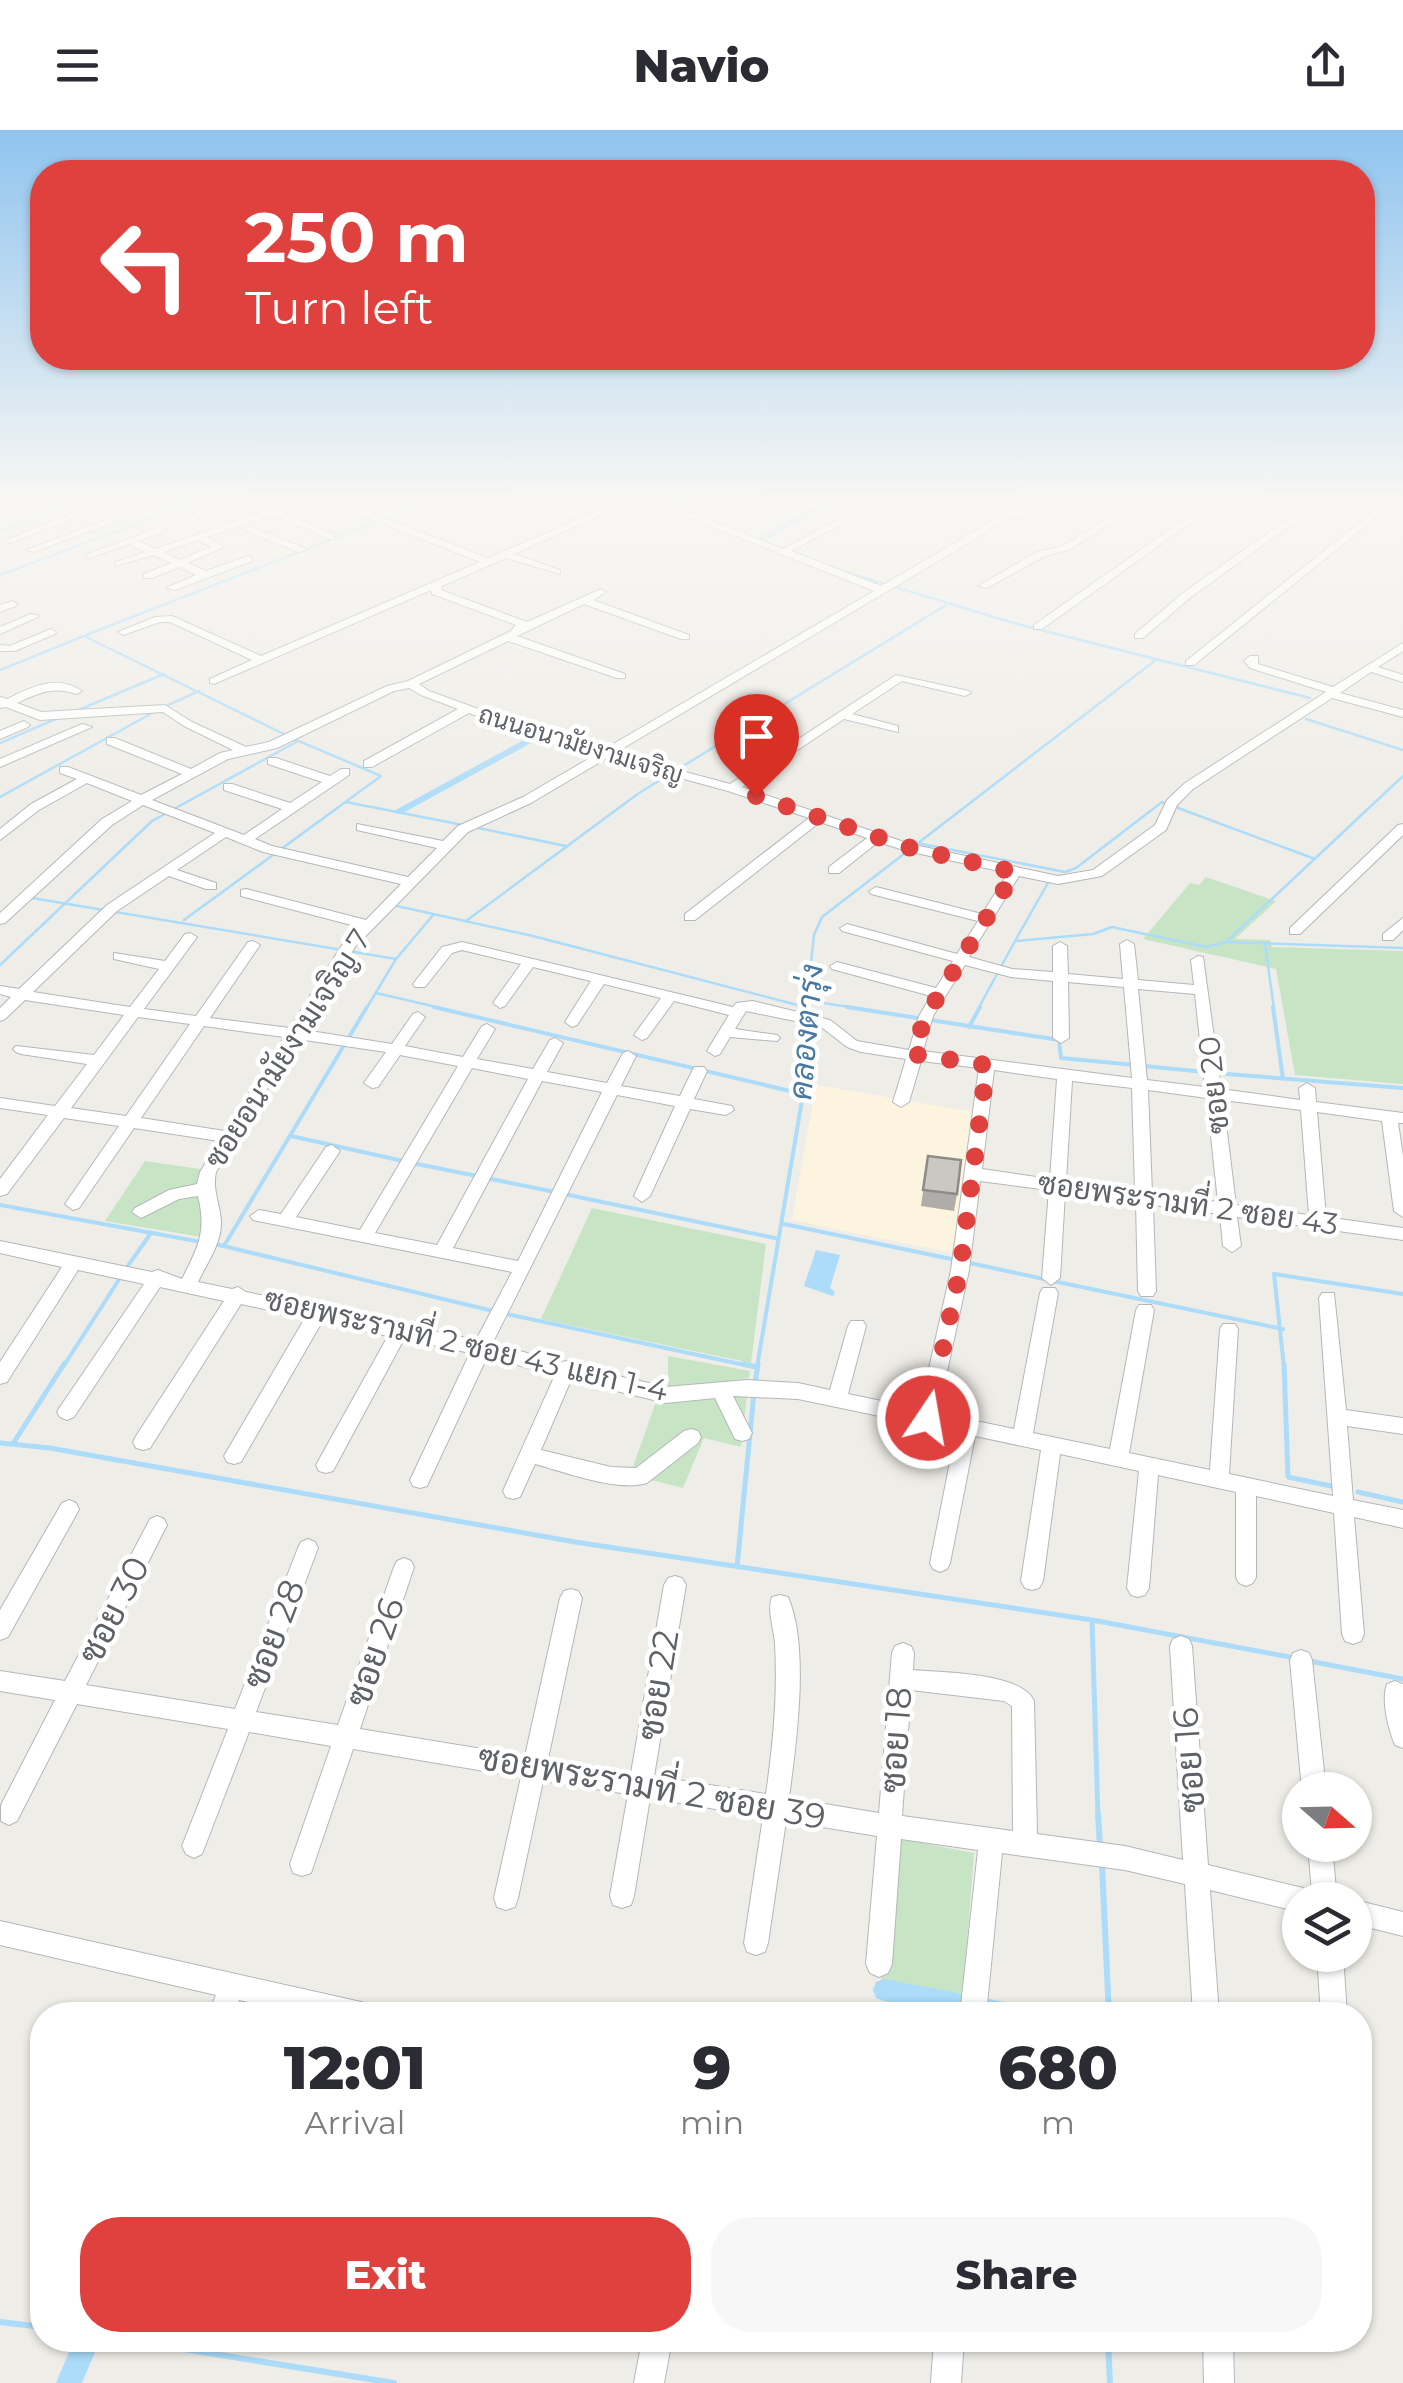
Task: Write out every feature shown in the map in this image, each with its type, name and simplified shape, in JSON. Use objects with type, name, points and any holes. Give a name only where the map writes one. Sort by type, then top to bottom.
[{"type":"street","points":[[214,680],[390,604]]},
{"type":"street","points":[[471,604],[516,620],[523,624],[521,629]]},
{"type":"street","name":"ถนนอนามัยงามเจริญ","points":[[411,684],[575,604]]},
{"type":"street","points":[[595,604],[685,637]]},
{"type":"street","name":"ซอยอนามัยงามเจริญ 7","points":[[188,1284],[211,1234],[205,1177],[346,948],[463,828],[527,800],[857,604]]},
{"type":"street","points":[[1038,627],[1071,604]]},
{"type":"street","points":[[1139,636],[1176,604]]},
{"type":"street","points":[[1190,663],[1265,604]]},
{"type":"street","points":[[0,631],[35,616]]},
{"type":"street","points":[[123,632],[172,618],[260,660]]},
{"type":"street","points":[[0,648],[12,649],[51,632]]},
{"type":"street","points":[[508,636],[621,676]]},
{"type":"street","name":"ถนนอนามัยงามเจริญ","points":[[411,684],[466,710],[546,738],[732,788],[876,838],[1058,880],[1097,874],[1161,828],[1169,808],[1237,754],[1403,646]]},
{"type":"street","points":[[1387,656],[1403,662]]},
{"type":"street","points":[[1254,658],[1250,661],[1254,666],[1403,714]]},
{"type":"street","points":[[1370,668],[1403,679]]},
{"type":"street","points":[[732,788],[904,676],[965,693]]},
{"type":"street","points":[[3,703],[48,685],[65,684],[76,691]]},
{"type":"street","points":[[0,920],[107,822],[140,802],[242,750],[290,738],[391,688],[411,684]]},
{"type":"street","points":[[3,703],[47,716],[77,719],[156,710],[242,750]]},
{"type":"street","points":[[368,764],[466,710]]},
{"type":"street","points":[[843,715],[894,729]]},
{"type":"street","points":[[0,766],[32,750],[77,719]]},
{"type":"street","points":[[0,735],[24,724]]},
{"type":"street","points":[[111,741],[191,774]]},
{"type":"street","points":[[272,762],[332,781]]},
{"type":"street","points":[[64,770],[268,849],[410,882]]},
{"type":"street","points":[[246,840],[345,772]]},
{"type":"street","points":[[0,836],[34,808],[86,779]]},
{"type":"street","points":[[228,787],[292,808]]},
{"type":"street","points":[[690,917],[820,816]]},
{"type":"street","points":[[362,827],[446,846]]},
{"type":"street","points":[[0,1016],[112,908],[224,833]]},
{"type":"street","points":[[1295,931],[1401,833]]},
{"type":"street","points":[[834,870],[876,838]]},
{"type":"street","points":[[167,871],[211,886]]},
{"type":"street","points":[[901,1102],[923,1024],[958,960],[1015,872]]},
{"type":"street","points":[[876,891],[987,918]]},
{"type":"street","points":[[246,893],[368,925]]},
{"type":"street","points":[[1388,938],[1403,922]]},
{"type":"street","points":[[847,928],[1003,971],[1202,990]]},
{"type":"street","points":[[1,1190],[190,937]]},
{"type":"street","points":[[1118,1458],[1146,1300],[1138,1073],[1127,944]]},
{"type":"street","points":[[73,1204],[252,945]]},
{"type":"street","points":[[420,984],[454,946],[737,1012]]},
{"type":"street","points":[[1060,946],[1061,1038]]},
{"type":"street","points":[[119,956],[168,966]]},
{"type":"street","name":"ซอย 20","points":[[1198,960],[1232,1246]]},
{"type":"street","points":[[500,1004],[530,962]]},
{"type":"street","points":[[837,966],[939,993]]},
{"type":"street","points":[[572,1022],[600,979]]},
{"type":"street","points":[[0,990],[357,1042],[726,1110]]},
{"type":"street","points":[[642,1035],[670,996]]},
{"type":"street","points":[[714,1051],[741,1006],[753,1006],[820,1021],[861,1048],[1065,1075],[1138,1073],[1215,1080],[1308,1097],[1396,1118],[1403,1211]]},
{"type":"street","points":[[372,1083],[418,1017]]},
{"type":"street","points":[[364,1237],[487,1028]]},
{"type":"street","points":[[725,1032],[772,1038]]},
{"type":"street","points":[[442,1252],[555,1043]]},
{"type":"street","points":[[21,1049],[96,1060]]},
{"type":"street","points":[[420,1480],[496,1315],[628,1056]]},
{"type":"street","points":[[928,1418],[960,1270],[987,1065]]},
{"type":"street","points":[[642,1196],[699,1071]]},
{"type":"street","points":[[1022,1438],[1050,1286],[1065,1075]]},
{"type":"street","points":[[1308,1097],[1318,1222]]},
{"type":"street","points":[[0,1103],[232,1137]]},
{"type":"street","points":[[285,1221],[332,1151]]},
{"type":"street","name":"ซอยพระรามที่ 2 ซอย 43","points":[[973,1174],[1403,1234]]},
{"type":"street","points":[[141,1212],[174,1194],[206,1190]]},
{"type":"street","points":[[259,1216],[523,1268]]},
{"type":"street","name":"ซอยพระรามที่ 2 ซอย 43 แยก 1-4","points":[[0,1247],[484,1348],[650,1393],[748,1386],[837,1398],[1403,1519]]},
{"type":"street","points":[[0,1377],[74,1261]]},
{"type":"street","points":[[67,1412],[158,1277]]},
{"type":"street","points":[[143,1442],[238,1294]]},
{"type":"street","points":[[1328,1298],[1353,1634]]},
{"type":"street","points":[[234,1456],[318,1312]]},
{"type":"street","points":[[837,1398],[857,1326]]},
{"type":"street","points":[[326,1465],[400,1330]]},
{"type":"street","points":[[1219,1480],[1229,1330]]},
{"type":"street","points":[[514,1491],[567,1368]]},
{"type":"street","points":[[722,1390],[742,1433]]},
{"type":"street","points":[[1339,1417],[1403,1426]]},
{"type":"street","points":[[940,1563],[967,1425]]},
{"type":"street","points":[[529,1455],[610,1476],[640,1478],[691,1437]]},
{"type":"street","points":[[1032,1581],[1052,1444]]},
{"type":"street","points":[[1138,1588],[1149,1465]]},
{"type":"street","points":[[1246,1486],[1246,1577]]},
{"type":"street","points":[[0,1630],[69,1509]]},
{"type":"street","name":"ซอย 30","points":[[9,1813],[158,1525]]},
{"type":"street","name":"ซอย 28","points":[[194,1846],[308,1548]]},
{"type":"street","name":"ซอย 26","points":[[302,1864],[404,1567]]},
{"type":"street","name":"ซอย 22","points":[[622,1896],[675,1585]]},
{"type":"street","points":[[506,1898],[571,1598]]},
{"type":"street","points":[[756,1944],[785,1714],[787,1642],[780,1604]]},
{"type":"street","name":"ซอย 16","points":[[1181,1646],[1205,2002]]},
{"type":"street","name":"ซอย 18","points":[[879,1964],[903,1654]]},
{"type":"street","points":[[1301,1660],[1312,1772]]},
{"type":"street","points":[[901,1678],[1008,1691],[1023,1701],[1024,1842]]},
{"type":"street","name":"ซอยพระรามที่ 2 ซอย 39","points":[[0,1680],[774,1808],[1085,1851],[1282,1895]]},
{"type":"street","points":[[1394,1691],[1403,1737]]},
{"type":"street","points":[[974,2002],[990,1838]]},
{"type":"street","points":[[1372,1916],[1403,1924]]},
{"type":"street","points":[[0,1932],[306,2002]]},
{"type":"street","points":[[1331,1972],[1333,2002]]},
{"type":"street","points":[[226,2002],[232,1985]]},
{"type":"street","points":[[649,2380],[655,2352]]},
{"type":"street","points":[[946,2383],[948,2352]]},
{"type":"street","points":[[1218,2352],[1219,2383]]},
{"type":"shaded area","points":[[811,1084],[974,1112],[957,1254],[792,1220],[815,1090]]},
{"type":"green space","points":[[1206,877],[1276,901],[1235,939],[1270,940],[1272,947],[1403,951],[1403,1084],[1295,1075],[1276,969],[1143,939],[1190,883],[1199,885]]},
{"type":"green space","points":[[145,1161],[213,1171],[202,1237],[105,1221]]},
{"type":"green space","points":[[592,1208],[766,1244],[751,1363],[541,1319]]},
{"type":"green space","points":[[668,1356],[750,1371],[749,1378],[668,1389]]},
{"type":"green space","points":[[747,1395],[741,1447],[704,1438],[683,1488],[630,1475],[657,1399]]},
{"type":"green space","points":[[896,1838],[974,1853],[963,1998],[881,1982]]},
{"type":"water","points":[[816,1250],[840,1255],[830,1288],[835,1292],[833,1296],[804,1286]]},
{"type":"building","points":[[928,1156],[961,1160],[957,1194],[923,1190]]},
{"type":"waterway","points":[[86,635],[165,604]]},
{"type":"waterway","points":[[952,604],[1157,659]]},
{"type":"waterway","points":[[466,921],[639,793],[946,605]]},
{"type":"waterway","points":[[0,670],[84,636],[163,675]]},
{"type":"waterway","name":"คลองตารุ่ง","points":[[918,843],[1157,659]]},
{"type":"waterway","points":[[1157,659],[1310,698]]},
{"type":"waterway","points":[[76,711],[163,675]]},
{"type":"waterway","points":[[163,675],[198,692]]},
{"type":"waterway","points":[[162,708],[198,692]]},
{"type":"waterway","points":[[198,692],[286,735]]},
{"type":"waterway","points":[[0,797],[154,712]]},
{"type":"waterway","points":[[0,743],[58,718]]},
{"type":"waterway","points":[[1306,719],[1403,750]]},
{"type":"waterway","points":[[184,920],[381,776],[294,739]]},
{"type":"waterway","points":[[397,812],[529,740]]},
{"type":"waterway","points":[[65,904],[152,821],[298,741]]},
{"type":"waterway","points":[[1315,859],[1403,776]]},
{"type":"waterway","points":[[346,802],[463,825]]},
{"type":"waterway","points":[[918,843],[1065,872],[1076,868],[1162,802],[1315,859]]},
{"type":"waterway","points":[[473,827],[566,846]]},
{"type":"waterway","name":"คลองตารุ่ง","points":[[806,1007],[814,935],[822,917],[918,843]]},
{"type":"waterway","points":[[1226,942],[1315,859]]},
{"type":"waterway","points":[[1015,941],[1049,881]]},
{"type":"waterway","points":[[32,898],[65,904]]},
{"type":"waterway","points":[[0,965],[65,904]]},
{"type":"waterway","points":[[65,904],[396,959]]},
{"type":"waterway","points":[[397,906],[434,914]]},
{"type":"waterway","points":[[396,959],[434,914]]},
{"type":"waterway","points":[[434,914],[806,1007]]},
{"type":"waterway","points":[[1015,941],[1093,934],[1112,927],[1206,947],[1226,942]]},
{"type":"waterway","points":[[978,1009],[1015,941]]},
{"type":"waterway","points":[[1226,942],[1403,948]]},
{"type":"waterway","points":[[1265,944],[1274,1009]]},
{"type":"waterway","points":[[366,1009],[396,959]]},
{"type":"waterway","points":[[376,993],[445,1009]]},
{"type":"waterway","points":[[810,1001],[863,1009]]},
{"type":"waterway","points":[[224,1246],[367,1007]]},
{"type":"waterway","points":[[434,1007],[803,1094]]},
{"type":"waterway","name":"คลองตารุ่ง","points":[[803,1094],[799,1082],[807,1007]]},
{"type":"waterway","name":"คลองตารุ่ง","points":[[807,1007],[807,1007]]},
{"type":"waterway","points":[[847,1007],[970,1026]]},
{"type":"waterway","points":[[970,1026],[980,1007]]},
{"type":"waterway","points":[[1273,1007],[1283,1078]]},
{"type":"waterway","points":[[970,1026],[1059,1040],[1061,1058],[1135,1065]]},
{"type":"waterway","points":[[1144,1066],[1205,1072]]},
{"type":"waterway","points":[[1214,1073],[1283,1078]]},
{"type":"waterway","points":[[1283,1078],[1403,1088]]},
{"type":"waterway","name":"คลองตารุ่ง","points":[[757,1367],[803,1094]]},
{"type":"waterway","points":[[291,1136],[403,1161]]},
{"type":"waterway","points":[[412,1163],[477,1176]]},
{"type":"waterway","points":[[486,1178],[555,1192]]},
{"type":"waterway","points":[[564,1194],[775,1238]]},
{"type":"waterway","points":[[0,1205],[201,1242]]},
{"type":"waterway","points":[[784,1224],[956,1260]]},
{"type":"waterway","points":[[125,1270],[151,1233]]},
{"type":"waterway","points":[[215,1244],[493,1311]]},
{"type":"waterway","points":[[965,1262],[1044,1279]]},
{"type":"waterway","points":[[1280,1328],[1274,1274],[1403,1294]]},
{"type":"waterway","points":[[63,1367],[120,1278]]},
{"type":"waterway","points":[[1053,1281],[1280,1328]]},
{"type":"waterway","points":[[507,1314],[754,1367]]},
{"type":"waterway","points":[[1280,1328],[1284,1367]]},
{"type":"waterway","points":[[14,1442],[64,1364]]},
{"type":"waterway","points":[[743,1364],[756,1367]]},
{"type":"waterway","name":"คลองตารุ่ง","points":[[755,1383],[758,1364]]},
{"type":"waterway","points":[[1284,1364],[1288,1477],[1331,1486]]},
{"type":"waterway","name":"คลองตารุ่ง","points":[[737,1566],[754,1393]]},
{"type":"waterway","points":[[0,1443],[50,1448],[575,1542],[737,1566]]},
{"type":"waterway","points":[[1358,1492],[1403,1502]]},
{"type":"waterway","points":[[737,1566],[1092,1620]]},
{"type":"waterway","points":[[1092,1620],[1295,1658]]},
{"type":"waterway","points":[[1092,1620],[1098,1817]]},
{"type":"waterway","points":[[1309,1661],[1403,1679]]},
{"type":"waterway","points":[[1098,1814],[1100,1846]]},
{"type":"waterway","points":[[1102,1865],[1108,2002]]},
{"type":"waterway","points":[[884,1990],[947,2002]]},
{"type":"waterway","points":[[0,2322],[30,2326]]},
{"type":"waterway","points":[[69,2383],[82,2352]]},
{"type":"waterway","points":[[202,2352],[394,2383]]},
{"type":"waterway","points":[[1109,2352],[1110,2383]]},
{"type":"route","points":[[756,796],[876,838],[1015,872],[926,1016],[912,1054],[987,1065],[960,1270],[928,1418]]}]
